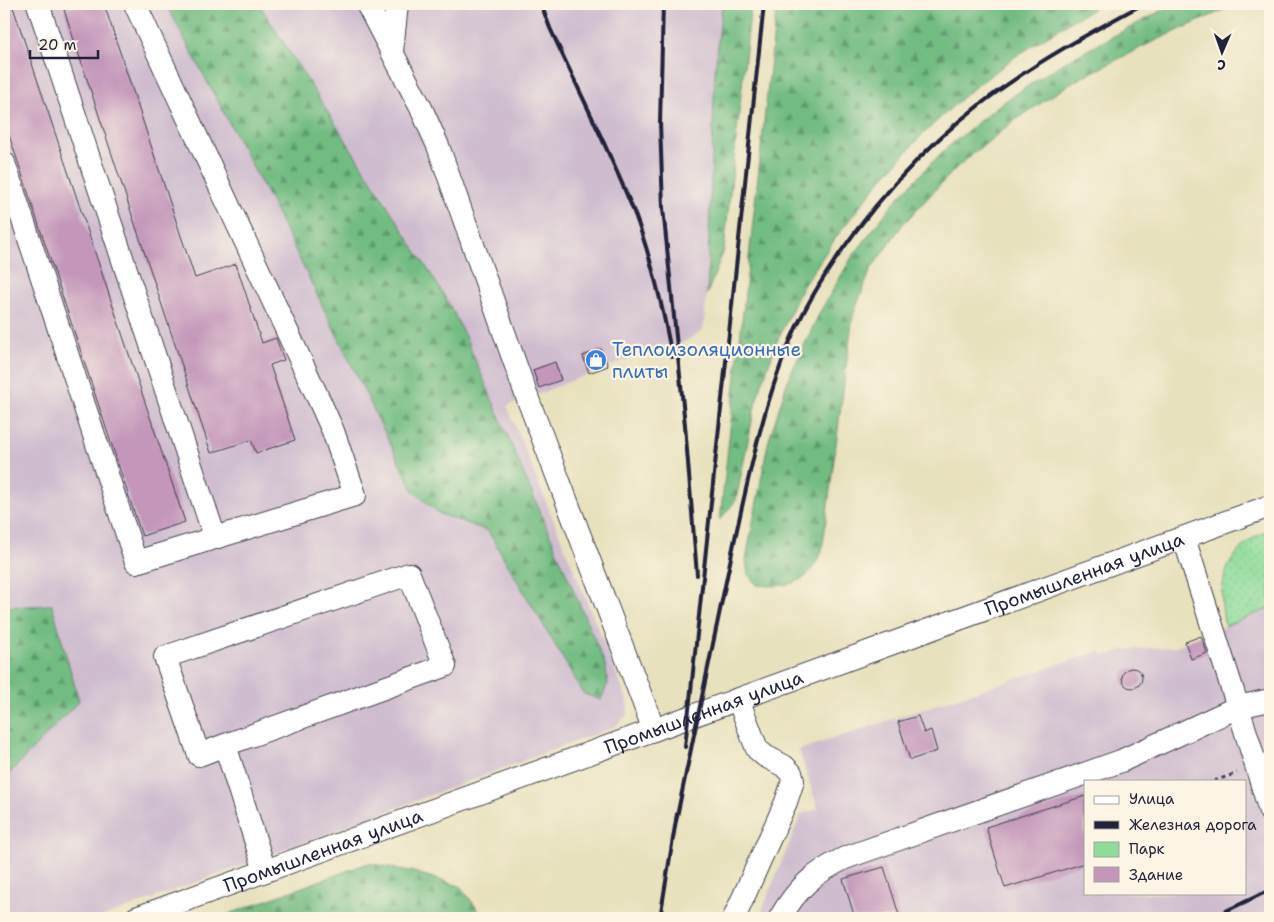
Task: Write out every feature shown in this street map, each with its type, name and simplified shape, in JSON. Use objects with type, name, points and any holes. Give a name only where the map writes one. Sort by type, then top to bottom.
[{"type":"street","points":[[38,4],[215,538]]},
{"type":"street","points":[[4,163],[136,562],[355,495],[333,431],[135,4]]},
{"type":"street","points":[[367,4],[421,108],[438,146],[527,397],[654,730]]},
{"type":"street","points":[[392,51],[398,4]]},
{"type":"street","name":"Промышленная улица","points":[[136,918],[1270,506]]},
{"type":"street","points":[[1184,538],[1270,810]]},
{"type":"street","points":[[409,574],[445,666],[225,745],[199,755],[165,658],[409,574]]},
{"type":"street","points":[[734,918],[786,802],[793,781],[791,773],[784,766],[765,756],[757,748],[738,699]]},
{"type":"street","points":[[780,918],[788,904],[805,883],[824,868],[845,858],[1121,761],[1238,707],[1270,700]]},
{"type":"street","points":[[225,745],[265,871]]},
{"type":"shaded area","points":[[4,4],[722,4],[715,70],[707,294],[703,330],[681,344],[661,346],[507,406],[627,700],[628,714],[614,727],[100,918],[4,918]]},
{"type":"shaded area","points":[[1270,608],[1270,918],[759,918],[801,814],[818,809],[799,750],[1099,651],[1104,656],[1123,650],[1174,647]]},
{"type":"green space","points":[[166,4],[259,4],[439,287],[468,343],[605,664],[608,683],[601,700],[584,694],[488,531],[440,514],[414,492],[275,209]]},
{"type":"green space","points":[[722,4],[751,4],[724,250],[707,294],[715,70]]},
{"type":"green space","points":[[777,4],[1102,4],[1066,24],[1015,57],[967,93],[922,135],[880,181],[839,233],[803,286],[777,341],[756,401],[736,500],[720,520]]},
{"type":"green space","points":[[1174,4],[1237,4],[1148,44],[1071,83],[1014,121],[958,166],[903,224],[871,269],[853,315],[822,551],[807,575],[801,579],[779,586],[757,585],[748,575],[746,559],[768,443],[789,377],[820,312],[852,257],[896,200],[943,151],[999,105],[1061,64]]},
{"type":"green space","points":[[1270,529],[1270,608],[1225,626],[1222,595],[1228,568],[1234,556],[1243,546]]},
{"type":"green space","points":[[52,605],[79,701],[4,779],[4,607]]},
{"type":"green space","points":[[368,863],[410,871],[460,886],[479,911],[479,918],[218,918]]},
{"type":"building","points":[[4,4],[12,4],[185,522],[142,536],[4,120]]},
{"type":"building","points":[[83,4],[104,4],[195,278],[236,264],[262,343],[276,338],[284,360],[270,365],[295,440],[256,453],[251,440],[211,453],[64,10]]},
{"type":"building","points":[[601,349],[608,366],[589,373],[583,356]]},
{"type":"building","points":[[555,362],[561,380],[539,388],[533,370]]},
{"type":"building","points":[[1201,636],[1207,653],[1191,659],[1185,642]]},
{"type":"building","points":[[1128,668],[1136,668],[1142,674],[1142,682],[1136,688],[1128,688],[1122,682],[1122,674]]},
{"type":"building","points":[[918,716],[924,733],[931,730],[937,751],[910,760],[898,722]]},
{"type":"building","points":[[1084,796],[1084,863],[1005,888],[986,827]]},
{"type":"building","points":[[884,867],[900,918],[855,918],[843,879]]},
{"type":"railway","points":[[541,4],[550,28],[634,212],[656,284],[672,357]]},
{"type":"railway","points":[[663,4],[660,123],[663,208],[685,425],[697,575]]},
{"type":"railway","points":[[685,747],[764,4]]},
{"type":"railway","points":[[676,821],[745,492],[764,416],[790,341],[818,286],[855,232],[896,182],[963,118],[1011,81],[1090,33],[1143,4]]},
{"type":"railway","points":[[660,918],[677,814]]},
{"type":"railway","points":[[1211,918],[1270,890]]},
{"type":"railway","points":[[1261,918],[1270,915]]},
{"type":"place","name":"Теплоизоляционные плиты","points":[[596,360]]}]
